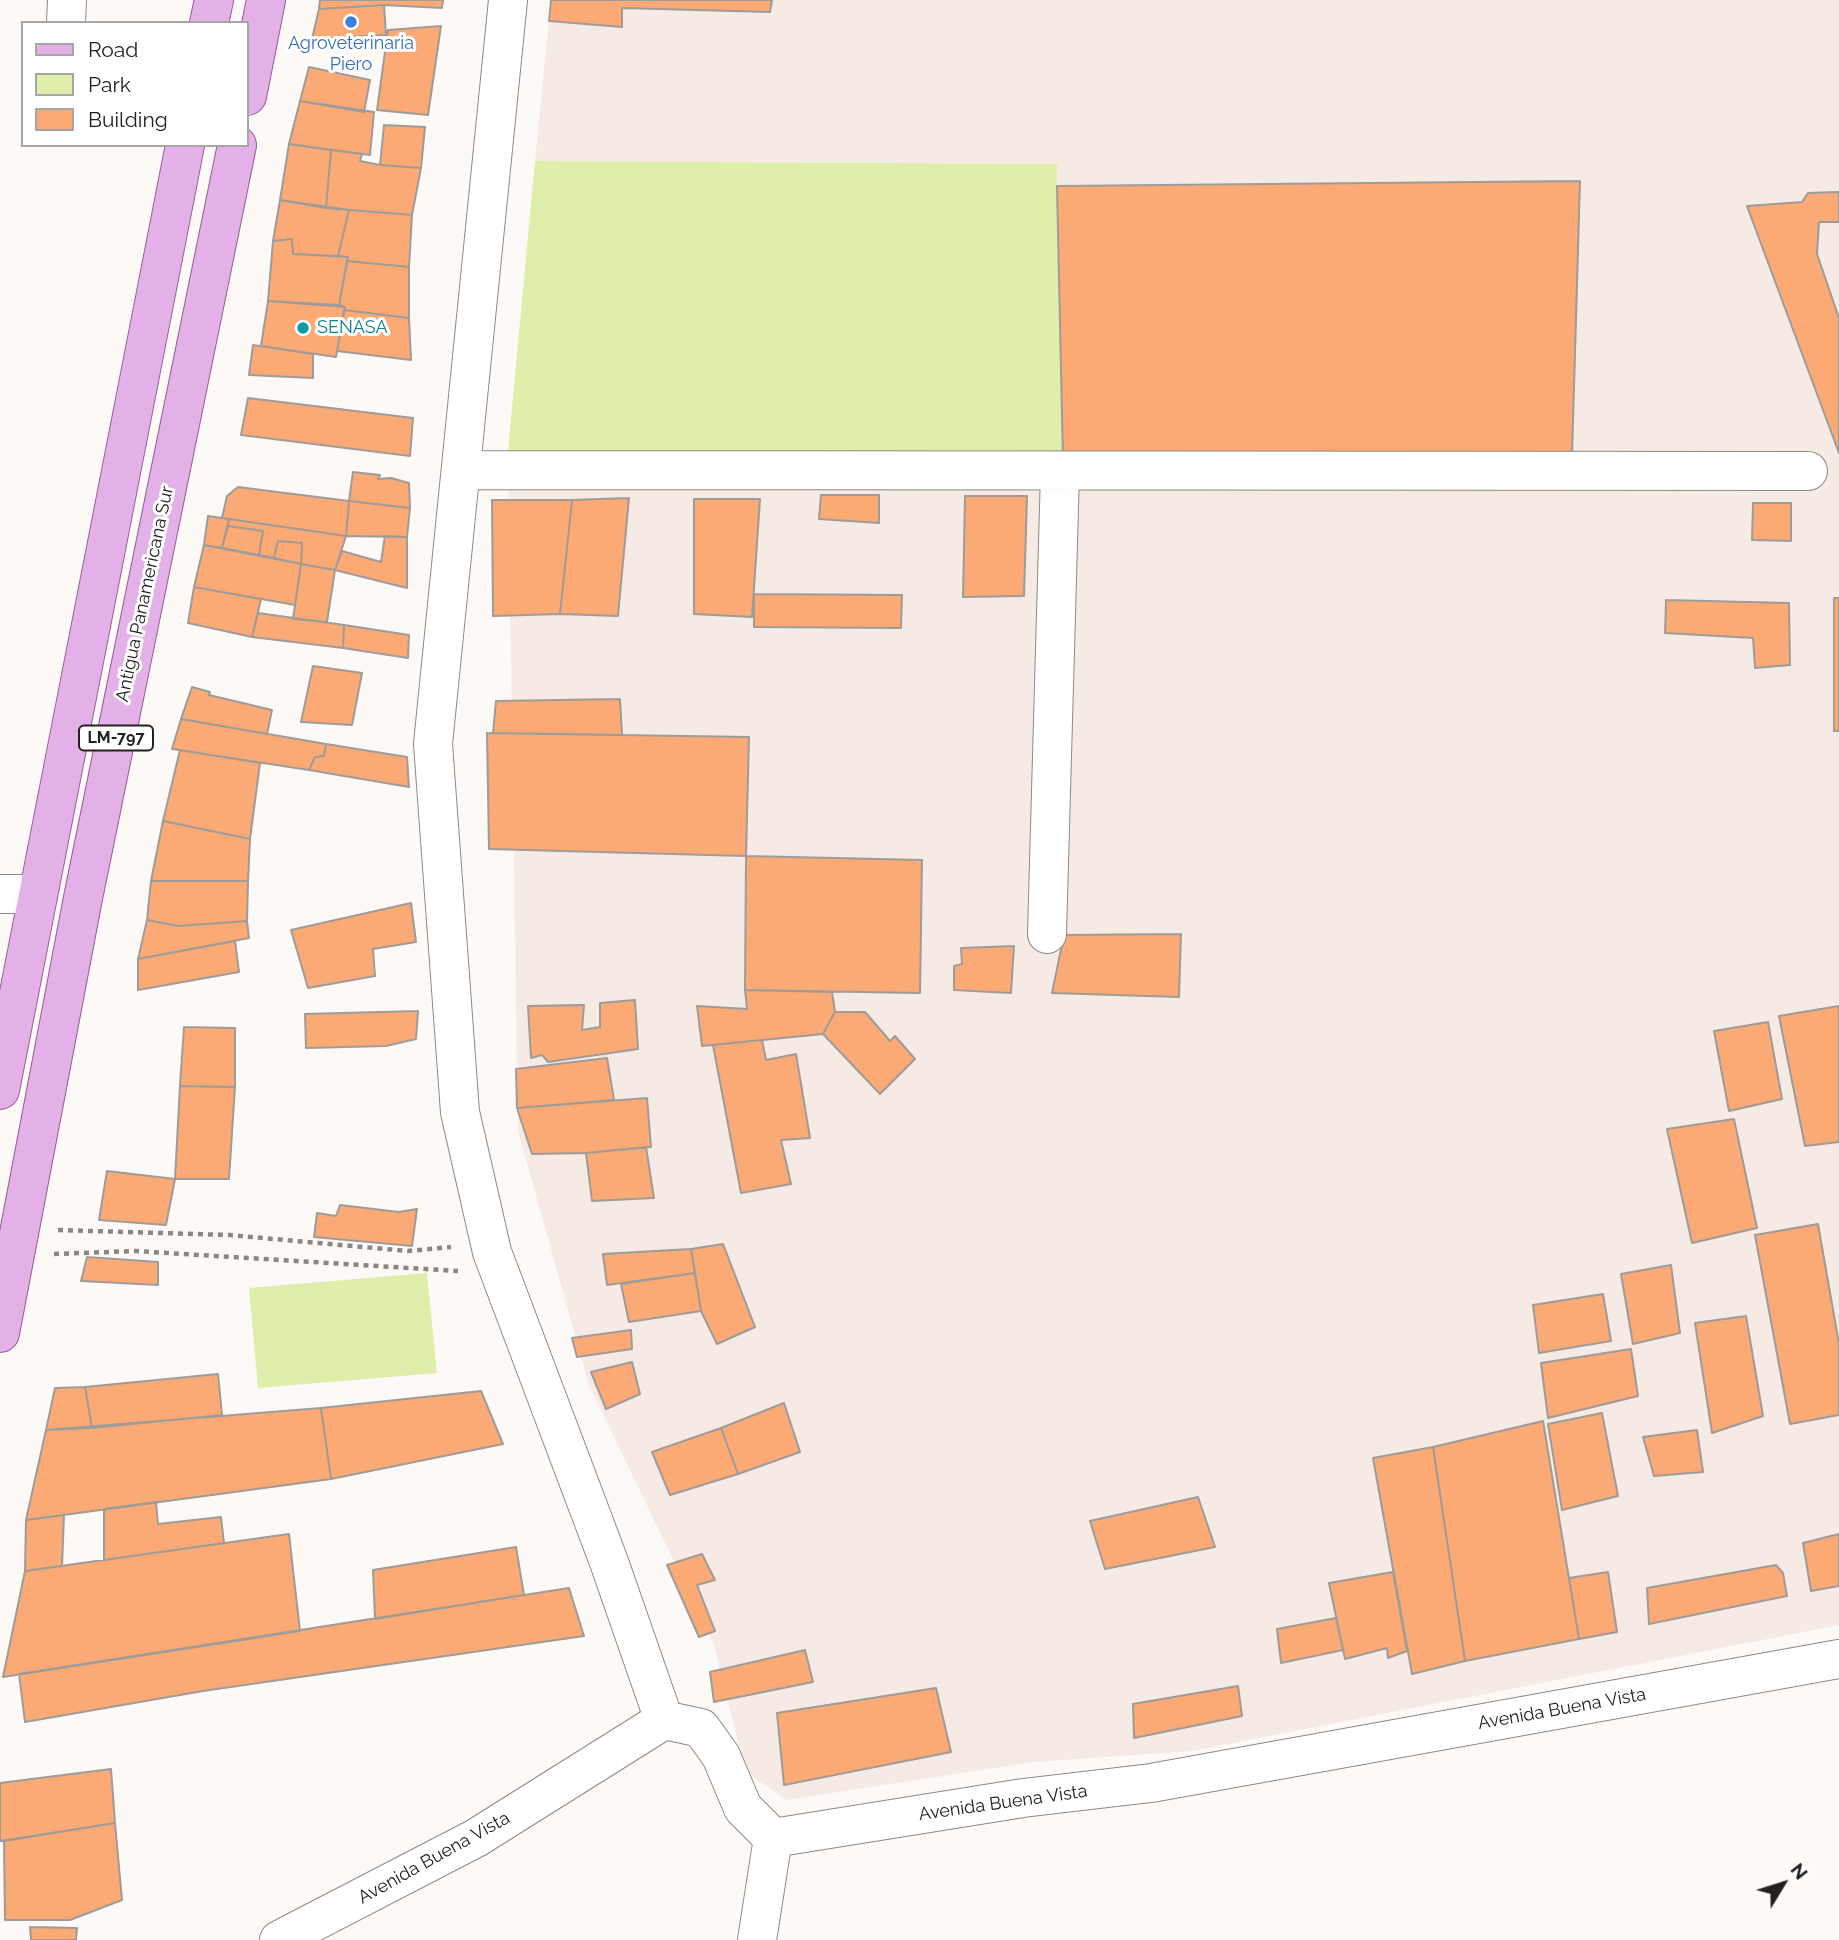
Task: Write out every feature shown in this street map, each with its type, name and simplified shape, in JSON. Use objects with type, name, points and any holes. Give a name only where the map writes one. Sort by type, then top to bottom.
[{"type":"main road","points":[[209,21],[214,0]]},
{"type":"main road","points":[[248,89],[261,1]]},
{"type":"main road","name":"LM-797","points":[[0,1090],[185,147]]},
{"type":"main road","name":"Antigua Panamericana Sur","points":[[0,1333],[83,898],[237,147]]},
{"type":"street","points":[[66,21],[67,0]]},
{"type":"street","points":[[508,0],[433,744],[460,1112],[496,1258],[609,1562],[664,1720],[701,1728],[721,1756],[743,1808],[773,1838],[757,1940]]},
{"type":"street","points":[[461,470],[1808,471]]},
{"type":"street","points":[[1047,934],[1060,472]]},
{"type":"street","points":[[0,894],[38,894]]},
{"type":"street","name":"Avenida Buena Vista","points":[[773,1838],[1023,1798],[1151,1783],[1839,1659]]},
{"type":"street","name":"Avenida Buena Vista","points":[[279,1940],[476,1838],[664,1720]]},
{"type":"path","points":[[18,1242],[229,1235],[496,1258]]},
{"type":"path","points":[[18,1242],[135,1251],[496,1258]]},
{"type":"shaded area","points":[[551,0],[1839,0],[1839,1625],[1192,1751],[1034,1762],[786,1800],[745,1771],[714,1644],[589,1385],[518,1131],[508,451],[1062,461],[1057,164],[535,161]]},
{"type":"green space","points":[[535,161],[1057,164],[1063,461],[508,451]]},
{"type":"green space","points":[[427,1273],[437,1373],[258,1388],[249,1288]]},
{"type":"building","points":[[320,0],[443,0],[442,8],[384,5],[319,9]]},
{"type":"building","points":[[551,0],[772,0],[770,12],[622,8],[622,27],[549,21]]},
{"type":"building","name":"Agroveterinaria Piero","points":[[384,5],[386,35],[312,39],[319,9]]},
{"type":"building","points":[[441,26],[428,115],[377,110],[388,30]]},
{"type":"building","points":[[309,67],[370,80],[364,112],[300,101]]},
{"type":"building","points":[[300,101],[374,112],[370,155],[289,144]]},
{"type":"building","points":[[384,125],[425,127],[421,168],[380,165]]},
{"type":"building","points":[[289,144],[331,150],[326,208],[280,200]]},
{"type":"building","points":[[331,150],[362,154],[360,161],[380,165],[421,168],[412,215],[326,208]]},
{"type":"building","points":[[1580,181],[1572,456],[1063,461],[1057,186]]},
{"type":"building","points":[[1839,192],[1839,222],[1819,222],[1817,254],[1839,318],[1839,453],[1747,206],[1802,202],[1808,193]]},
{"type":"building","points":[[280,200],[349,210],[338,256],[293,254],[292,239],[273,241]]},
{"type":"building","points":[[349,210],[412,215],[409,267],[347,261],[348,257],[338,256]]},
{"type":"building","points":[[292,239],[293,254],[348,257],[339,305],[268,301],[273,241]]},
{"type":"building","points":[[347,261],[409,267],[409,318],[344,310],[345,307],[339,305]]},
{"type":"building","name":"SENASA","points":[[268,301],[345,307],[336,357],[261,346]]},
{"type":"building","points":[[344,310],[409,318],[411,360],[337,351]]},
{"type":"building","points":[[253,345],[313,354],[313,378],[249,375]]},
{"type":"building","points":[[248,398],[413,418],[410,456],[241,435]]},
{"type":"building","points":[[353,472],[380,475],[378,479],[391,478],[409,483],[410,508],[349,501]]},
{"type":"building","points":[[238,487],[349,501],[346,536],[222,518],[227,496]]},
{"type":"building","points":[[821,495],[879,495],[879,523],[819,519]]},
{"type":"building","points":[[965,496],[1027,496],[1024,596],[963,597]]},
{"type":"building","points":[[629,498],[618,616],[560,614],[572,500]]},
{"type":"building","points":[[694,499],[760,499],[752,617],[694,614]]},
{"type":"building","points":[[492,500],[572,500],[560,614],[493,616]]},
{"type":"building","points":[[349,501],[410,508],[407,537],[346,536]]},
{"type":"building","points":[[1753,503],[1791,503],[1791,541],[1752,540]]},
{"type":"building","points":[[208,516],[229,519],[222,548],[204,545]]},
{"type":"building","points":[[229,519],[346,536],[335,570],[301,564],[302,543],[278,541],[274,558],[259,555],[263,531],[228,526]]},
{"type":"building","points":[[228,526],[263,531],[259,555],[222,548]]},
{"type":"building","points":[[385,536],[407,537],[407,588],[335,570],[342,551],[381,562]]},
{"type":"building","points":[[278,541],[302,543],[301,564],[274,558]]},
{"type":"building","points":[[204,545],[301,564],[295,605],[194,587]]},
{"type":"building","points":[[301,564],[335,570],[327,622],[293,619]]},
{"type":"building","points":[[194,587],[261,599],[252,637],[188,623]]},
{"type":"building","points":[[754,594],[902,595],[901,628],[754,627]]},
{"type":"building","points":[[1834,598],[1839,598],[1839,731],[1834,731]]},
{"type":"building","points":[[1666,600],[1789,603],[1790,665],[1755,668],[1753,638],[1665,633]]},
{"type":"building","points":[[258,613],[344,625],[343,648],[252,637]]},
{"type":"building","points":[[344,625],[409,635],[408,658],[343,648]]},
{"type":"building","points":[[313,666],[362,673],[352,725],[301,722]]},
{"type":"building","points":[[192,687],[210,692],[209,695],[272,710],[267,734],[181,719]]},
{"type":"building","points":[[620,699],[622,735],[493,733],[496,701]]},
{"type":"building","points":[[181,719],[326,744],[324,756],[315,757],[309,770],[172,749]]},
{"type":"building","points":[[487,733],[749,737],[746,856],[489,849]]},
{"type":"building","points":[[326,744],[407,757],[409,787],[309,770],[315,757],[324,756]]},
{"type":"building","points":[[180,750],[260,763],[250,839],[163,821]]},
{"type":"building","points":[[163,821],[250,839],[248,881],[151,881]]},
{"type":"building","points":[[746,856],[922,860],[920,993],[745,990]]},
{"type":"building","points":[[151,881],[248,881],[247,921],[178,926],[147,920]]},
{"type":"building","points":[[411,903],[416,942],[373,949],[375,976],[308,988],[291,930]]},
{"type":"building","points":[[147,920],[178,926],[247,921],[249,938],[138,959]]},
{"type":"building","points":[[1181,934],[1179,997],[1052,993],[1064,935]]},
{"type":"building","points":[[235,941],[239,972],[138,990],[138,959]]},
{"type":"building","points":[[1014,946],[1011,993],[954,990],[954,966],[962,964],[961,948]]},
{"type":"building","points":[[745,990],[832,992],[835,1012],[823,1034],[702,1046],[697,1006],[747,1009]]},
{"type":"building","points":[[635,1000],[638,1049],[548,1062],[542,1055],[531,1058],[528,1006],[584,1005],[582,1030],[600,1027],[600,1003]]},
{"type":"building","points":[[1839,1006],[1839,1142],[1805,1146],[1779,1016]]},
{"type":"building","points":[[418,1011],[416,1039],[386,1046],[306,1048],[305,1014]]},
{"type":"building","points":[[835,1012],[865,1012],[890,1041],[895,1036],[915,1059],[880,1094],[823,1034]]},
{"type":"building","points":[[1768,1022],[1782,1099],[1729,1111],[1714,1031]]},
{"type":"building","points":[[184,1027],[235,1028],[235,1087],[180,1086]]},
{"type":"building","points":[[762,1040],[766,1060],[796,1054],[810,1138],[781,1140],[791,1184],[741,1193],[713,1045]]},
{"type":"building","points":[[607,1058],[614,1100],[517,1108],[516,1069]]},
{"type":"building","points":[[180,1086],[235,1087],[229,1179],[175,1179]]},
{"type":"building","points":[[647,1098],[651,1147],[586,1153],[532,1154],[517,1108]]},
{"type":"building","points":[[1734,1119],[1757,1228],[1692,1243],[1667,1129]]},
{"type":"building","points":[[646,1147],[654,1198],[592,1201],[586,1153]]},
{"type":"building","points":[[107,1171],[175,1179],[166,1225],[99,1220]]},
{"type":"building","points":[[340,1205],[399,1212],[417,1209],[412,1246],[314,1237],[317,1213],[336,1216]]},
{"type":"building","points":[[1818,1224],[1839,1344],[1839,1415],[1790,1424],[1755,1235]]},
{"type":"building","points":[[723,1244],[755,1327],[717,1344],[701,1311],[691,1249]]},
{"type":"building","points":[[691,1249],[695,1273],[607,1285],[603,1254]]},
{"type":"building","points":[[87,1257],[158,1262],[158,1285],[81,1281]]},
{"type":"building","points":[[1671,1265],[1680,1333],[1633,1344],[1621,1274]]},
{"type":"building","points":[[695,1273],[701,1311],[629,1322],[621,1284]]},
{"type":"building","points":[[1603,1294],[1611,1341],[1539,1353],[1533,1305]]},
{"type":"building","points":[[1746,1316],[1763,1416],[1712,1433],[1695,1323]]},
{"type":"building","points":[[631,1330],[632,1349],[577,1357],[572,1338]]},
{"type":"building","points":[[1631,1349],[1638,1396],[1548,1418],[1541,1363]]},
{"type":"building","points":[[632,1362],[640,1394],[606,1409],[591,1372]]},
{"type":"building","points":[[218,1374],[222,1415],[92,1428],[85,1387]]},
{"type":"building","points":[[85,1387],[92,1428],[46,1430],[55,1388]]},
{"type":"building","points":[[481,1391],[503,1444],[331,1479],[321,1408]]},
{"type":"building","points":[[784,1403],[800,1452],[738,1474],[721,1428]]},
{"type":"building","points":[[321,1408],[331,1479],[26,1520],[46,1430]]},
{"type":"building","points":[[1602,1413],[1618,1496],[1562,1510],[1548,1424]]},
{"type":"building","points":[[1543,1421],[1579,1639],[1465,1661],[1433,1447]]},
{"type":"building","points":[[721,1428],[738,1474],[670,1495],[652,1452]]},
{"type":"building","points":[[1697,1430],[1703,1472],[1654,1476],[1643,1437]]},
{"type":"building","points":[[1433,1447],[1465,1661],[1412,1674],[1373,1458]]},
{"type":"building","points":[[1198,1497],[1215,1547],[1105,1569],[1090,1521]]},
{"type":"building","points":[[156,1502],[158,1524],[221,1517],[224,1543],[104,1560],[104,1509]]},
{"type":"building","points":[[64,1515],[62,1566],[25,1571],[26,1520]]},
{"type":"building","points":[[289,1534],[300,1631],[3,1677],[25,1571]]},
{"type":"building","points":[[1839,1534],[1839,1586],[1811,1591],[1803,1543]]},
{"type":"building","points":[[516,1547],[524,1595],[375,1619],[373,1570]]},
{"type":"building","points":[[702,1554],[715,1580],[697,1585],[715,1631],[699,1637],[667,1565]]},
{"type":"building","points":[[1776,1565],[1783,1573],[1787,1596],[1649,1624],[1647,1588]]},
{"type":"building","points":[[1393,1572],[1407,1651],[1388,1658],[1387,1648],[1345,1659],[1329,1583]]},
{"type":"building","points":[[1608,1572],[1617,1632],[1579,1639],[1569,1578]]},
{"type":"building","points":[[569,1588],[584,1636],[203,1691],[25,1722],[19,1674]]},
{"type":"building","points":[[1336,1618],[1343,1650],[1281,1663],[1277,1629]]},
{"type":"building","points":[[805,1650],[813,1682],[714,1702],[710,1672]]},
{"type":"building","points":[[1238,1686],[1242,1716],[1134,1738],[1133,1704]]},
{"type":"building","points":[[936,1688],[951,1752],[784,1785],[777,1713]]},
{"type":"building","points":[[111,1769],[115,1823],[0,1841],[0,1783]]},
{"type":"building","points":[[115,1823],[122,1900],[70,1920],[5,1920],[4,1841]]},
{"type":"building","points":[[30,1927],[77,1928],[76,1940],[31,1940]]},
{"type":"place","name":"Agroveterinaria Piero","points":[[351,22]]},
{"type":"place","name":"SENASA","points":[[303,328]]}]
